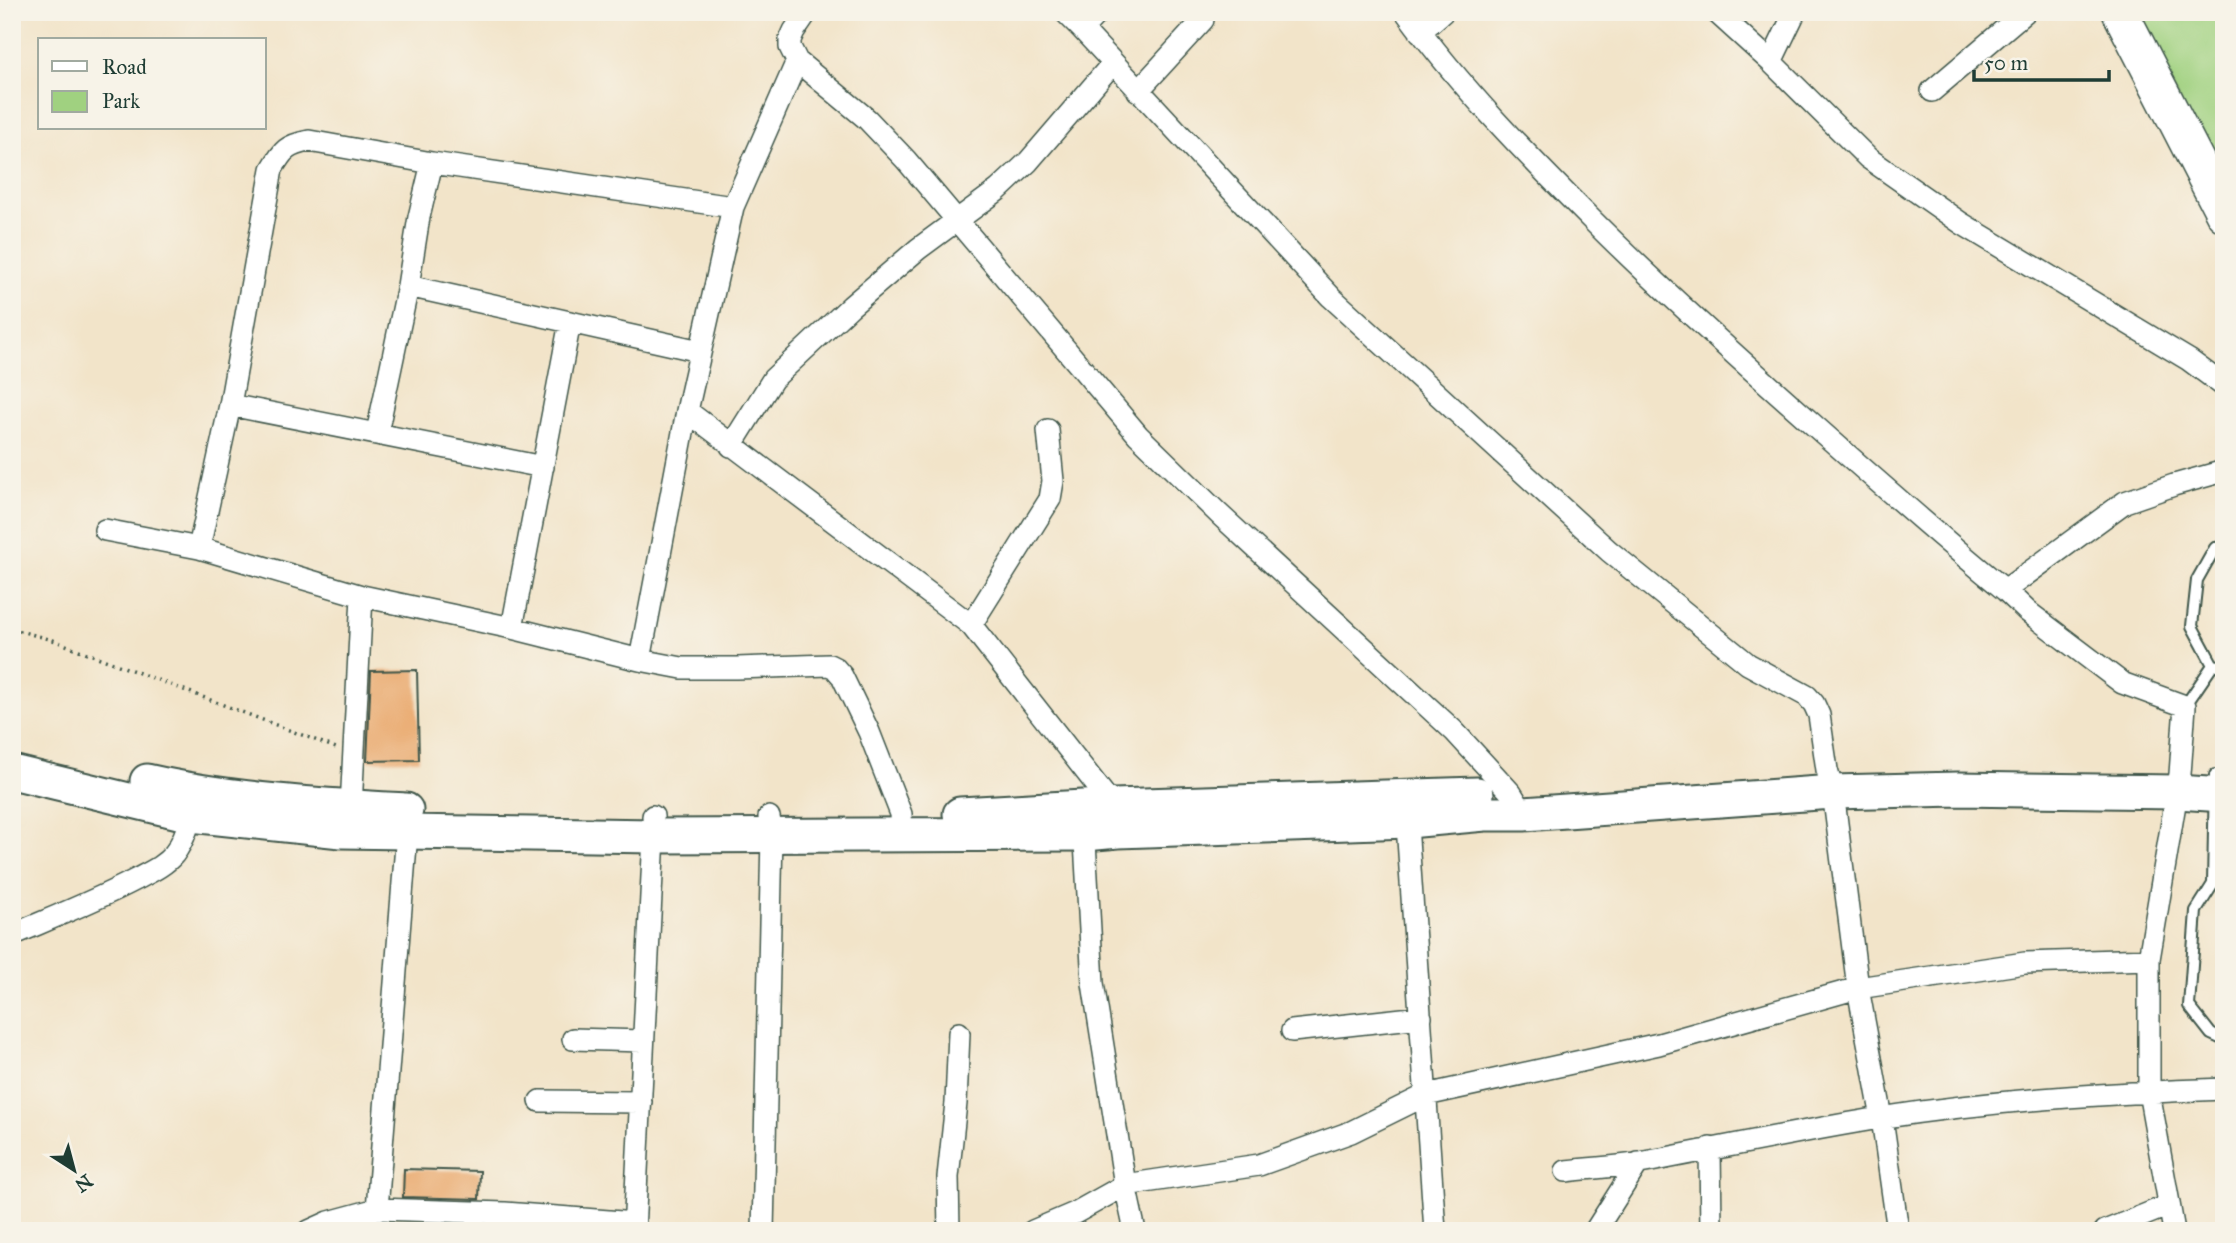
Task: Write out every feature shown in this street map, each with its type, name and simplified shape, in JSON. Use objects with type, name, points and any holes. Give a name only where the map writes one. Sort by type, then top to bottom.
[{"type":"highway","points":[[2119,12],[2224,214]]},
{"type":"main road","points":[[12,749],[193,803],[351,807],[408,820]]},
{"type":"main road","points":[[12,772],[341,831],[408,820],[654,826],[975,825],[1406,809],[1830,781],[2219,785]]},
{"type":"street","points":[[807,12],[790,40],[790,47],[797,61],[867,120],[906,160],[1138,435],[1219,514],[1454,731],[1518,803]]},
{"type":"street","points":[[1065,12],[1331,297],[1609,551],[1748,663],[1807,696],[1815,705],[1830,781],[1858,988],[1882,1118],[1898,1231]]},
{"type":"street","points":[[1082,29],[1098,12]]},
{"type":"street","points":[[1406,12],[1477,100],[1538,165],[1642,270],[1746,365],[2027,611],[2122,683],[2185,706],[2179,783],[2149,959],[2149,1091],[2174,1231]]},
{"type":"street","points":[[1420,32],[1443,12]]},
{"type":"street","points":[[1717,12],[1868,158],[1961,223],[2189,360],[2224,386]]},
{"type":"street","points":[[1771,62],[1795,12]]},
{"type":"street","points":[[1932,91],[2025,12]]},
{"type":"street","points":[[1138,90],[1203,20]]},
{"type":"street","points":[[640,660],[687,411],[733,207],[797,61]]},
{"type":"street","points":[[731,446],[773,379],[850,306],[918,248],[998,190],[1028,162],[1113,63]]},
{"type":"street","points":[[199,548],[230,405],[272,169],[281,152],[295,144],[309,141],[432,163],[733,207]]},
{"type":"street","points":[[377,433],[432,163]]},
{"type":"street","points":[[408,286],[700,351]]},
{"type":"street","points":[[512,628],[570,322]]},
{"type":"street","points":[[230,405],[542,467]]},
{"type":"street","points":[[687,411],[971,625],[1100,820],[1093,984],[1125,1185],[1135,1231]]},
{"type":"street","points":[[971,625],[1050,499],[1053,481],[1048,430]]},
{"type":"street","points":[[2005,590],[2125,502],[2224,471]]},
{"type":"street","points":[[105,530],[199,548],[362,597],[512,628],[681,668],[829,665],[842,676],[869,732],[902,825]]},
{"type":"street","points":[[351,807],[362,597]]},
{"type":"street","points":[[12,934],[119,889],[160,866],[180,845],[193,803]]},
{"type":"street","points":[[1406,809],[1436,1231]]},
{"type":"street","points":[[377,1209],[408,820]]},
{"type":"street","points":[[309,1231],[329,1222],[377,1209],[505,1213],[634,1227],[654,826]]},
{"type":"street","points":[[763,1231],[770,826]]},
{"type":"street","points":[[1033,1231],[1075,1213],[1125,1185],[1259,1165],[1351,1132],[1426,1095],[1659,1044],[1858,988],[2025,963],[2149,959]]},
{"type":"street","points":[[1292,1031],[1421,1017]]},
{"type":"street","points":[[948,1231],[948,1177],[956,1103],[959,1033]]},
{"type":"street","points":[[573,1039],[643,1041]]},
{"type":"street","points":[[1566,1171],[1638,1163],[1882,1118],[2015,1100],[2224,1089]]},
{"type":"street","points":[[540,1101],[641,1102]]},
{"type":"street","points":[[1710,1148],[1711,1231]]},
{"type":"street","points":[[1595,1231],[1638,1163]]},
{"type":"street","points":[[2105,1231],[2169,1205]]},
{"type":"street","points":[[2129,1231],[2146,1214]]},
{"type":"lane","points":[[2185,706],[2218,666],[2192,626],[2197,580],[2215,548],[2224,547]]},
{"type":"lane","points":[[2219,785],[2218,883],[2196,911],[2189,1006],[2211,1034],[2224,1040]]},
{"type":"path","points":[[12,629],[53,640],[355,755]]},
{"type":"green space","points":[[2133,12],[2219,12],[2224,22],[2224,193]]},
{"type":"building","points":[[417,670],[419,760],[367,761],[371,671]]},
{"type":"building","points":[[404,1169],[480,1171],[479,1199],[403,1197]]}]
